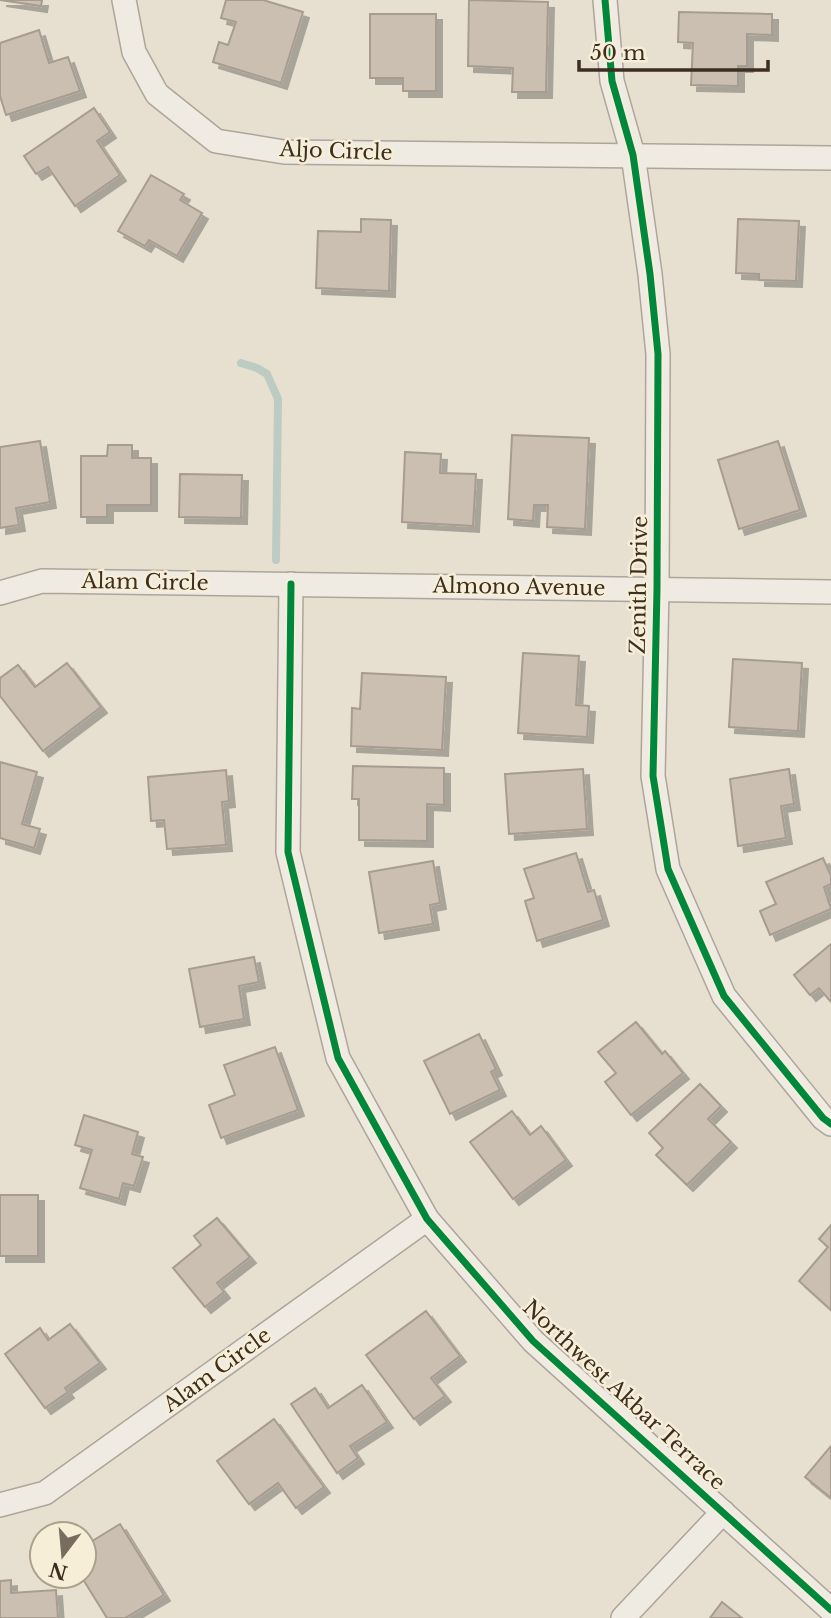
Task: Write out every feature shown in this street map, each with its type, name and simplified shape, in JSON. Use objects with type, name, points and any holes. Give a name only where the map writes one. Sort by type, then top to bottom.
[{"type":"street","name":"Aljo Circle","points":[[124,0],[134,51],[158,94],[216,141],[284,152],[831,158]]},
{"type":"street","name":"Zenith Drive","points":[[605,0],[612,81],[633,155],[658,354],[653,776],[668,869],[724,996],[823,1118],[831,1124]]},
{"type":"street","name":"Alam Circle","points":[[0,593],[42,581],[291,584]]},
{"type":"street","name":"Almono Avenue","points":[[291,584],[831,592]]},
{"type":"street","name":"Northwest Akbar Terrace","points":[[291,584],[288,852],[338,1058],[428,1219],[533,1341],[831,1610]]},
{"type":"street","name":"Alam Circle","points":[[0,1505],[46,1493],[428,1219]]},
{"type":"street","points":[[623,1618],[723,1512]]},
{"type":"building","points":[[0,0],[42,0],[41,6]]},
{"type":"building","points":[[226,0],[263,0],[303,12],[281,83],[213,62],[219,42],[228,45],[236,22],[221,18]]},
{"type":"building","points":[[469,0],[548,2],[546,92],[512,92],[513,68],[468,66]]},
{"type":"building","points":[[679,12],[772,14],[772,35],[747,34],[747,66],[738,66],[738,86],[691,85],[693,43],[678,42]]},
{"type":"building","points":[[370,14],[436,14],[436,91],[403,91],[403,78],[370,78]]},
{"type":"building","points":[[39,30],[49,63],[68,57],[80,91],[6,115],[0,96],[0,43]]},
{"type":"building","points":[[94,108],[110,132],[97,141],[120,175],[75,206],[48,167],[36,174],[24,156]]},
{"type":"building","points":[[151,175],[184,194],[180,200],[202,213],[177,256],[149,240],[145,246],[118,231]]},
{"type":"building","points":[[361,219],[391,220],[389,291],[316,288],[318,231],[361,232]]},
{"type":"building","points":[[738,219],[799,221],[796,281],[759,280],[759,274],[736,273]]},
{"type":"building","points":[[512,435],[589,438],[585,529],[547,527],[548,505],[534,505],[533,521],[508,519]]},
{"type":"building","points":[[40,441],[50,502],[16,508],[19,525],[0,528],[0,447]]},
{"type":"building","points":[[778,441],[800,510],[739,529],[718,460]]},
{"type":"building","points":[[108,445],[132,445],[132,458],[151,458],[151,505],[107,505],[107,517],[81,517],[81,456],[107,456]]},
{"type":"building","points":[[405,452],[441,454],[440,473],[476,474],[473,526],[402,522]]},
{"type":"building","points":[[180,474],[242,475],[241,518],[179,517]]},
{"type":"building","points":[[523,653],[579,656],[576,705],[589,706],[587,737],[518,733]]},
{"type":"building","points":[[733,659],[802,663],[798,731],[729,727]]},
{"type":"building","points":[[67,663],[101,707],[43,751],[0,696],[0,678],[18,665],[35,687]]},
{"type":"building","points":[[362,673],[446,677],[442,750],[351,746],[352,708],[360,709]]},
{"type":"building","points":[[0,762],[37,772],[22,824],[40,829],[34,848],[0,838]]},
{"type":"building","points":[[353,766],[444,768],[444,805],[427,804],[427,841],[359,840],[359,799],[352,799]]},
{"type":"building","points":[[583,769],[587,829],[509,834],[505,774]]},
{"type":"building","points":[[789,769],[794,804],[781,806],[786,838],[738,846],[730,779]]},
{"type":"building","points":[[226,770],[229,801],[222,802],[226,845],[167,849],[164,820],[151,821],[148,777]]},
{"type":"building","points":[[576,853],[588,892],[594,890],[603,920],[537,941],[525,901],[534,898],[524,869]]},
{"type":"building","points":[[823,858],[831,876],[831,884],[824,887],[831,909],[770,935],[760,911],[776,904],[766,882]]},
{"type":"building","points":[[433,861],[440,903],[430,905],[433,924],[379,933],[369,872]]},
{"type":"building","points":[[831,944],[831,1002],[819,988],[810,995],[794,975]]},
{"type":"building","points":[[254,957],[259,982],[239,986],[244,1019],[200,1027],[189,969]]},
{"type":"building","points":[[636,1022],[662,1054],[665,1051],[683,1073],[631,1115],[605,1082],[616,1073],[598,1052]]},
{"type":"building","points":[[479,1034],[496,1069],[491,1072],[500,1090],[450,1114],[424,1061]]},
{"type":"building","points":[[275,1047],[298,1110],[221,1138],[209,1105],[235,1095],[224,1065]]},
{"type":"building","points":[[700,1084],[721,1106],[708,1119],[731,1142],[687,1185],[656,1155],[663,1148],[649,1133]]},
{"type":"building","points":[[512,1111],[530,1135],[541,1126],[566,1160],[513,1199],[470,1142]]},
{"type":"building","points":[[84,1115],[138,1132],[132,1154],[143,1157],[134,1186],[123,1183],[119,1199],[80,1188],[92,1150],[75,1145]]},
{"type":"building","points":[[0,1195],[38,1195],[38,1256],[0,1256]]},
{"type":"building","points":[[217,1218],[250,1257],[217,1283],[224,1292],[205,1307],[173,1268],[201,1245],[194,1236]]},
{"type":"building","points":[[831,1225],[831,1310],[799,1281],[828,1247],[819,1239]]},
{"type":"building","points":[[426,1311],[460,1356],[431,1378],[445,1396],[414,1419],[366,1355]]},
{"type":"building","points":[[70,1324],[100,1363],[65,1388],[68,1392],[45,1408],[5,1354],[40,1328],[48,1340]]},
{"type":"building","points":[[362,1385],[387,1422],[350,1446],[358,1458],[337,1473],[291,1404],[315,1388],[328,1408]]},
{"type":"building","points":[[274,1419],[324,1487],[296,1508],[278,1483],[249,1504],[217,1461]]},
{"type":"building","points":[[831,1446],[831,1498],[805,1477]]},
{"type":"building","points":[[120,1524],[164,1595],[125,1618],[107,1618],[90,1590],[98,1590],[98,1537]]},
{"type":"building","points":[[11,1580],[11,1593],[56,1590],[58,1618],[0,1618],[0,1581]]},
{"type":"building","points":[[722,1602],[742,1618],[710,1618]]},
{"type":"waterway","points":[[241,363],[267,374],[278,399],[276,560]]},
{"type":"cycle path","points":[[605,0],[612,81],[633,155],[658,354],[653,776],[668,869],[724,996],[823,1118],[831,1124]]},
{"type":"cycle path","points":[[291,584],[288,852],[338,1058],[427,1219],[533,1341],[831,1610]]}]
